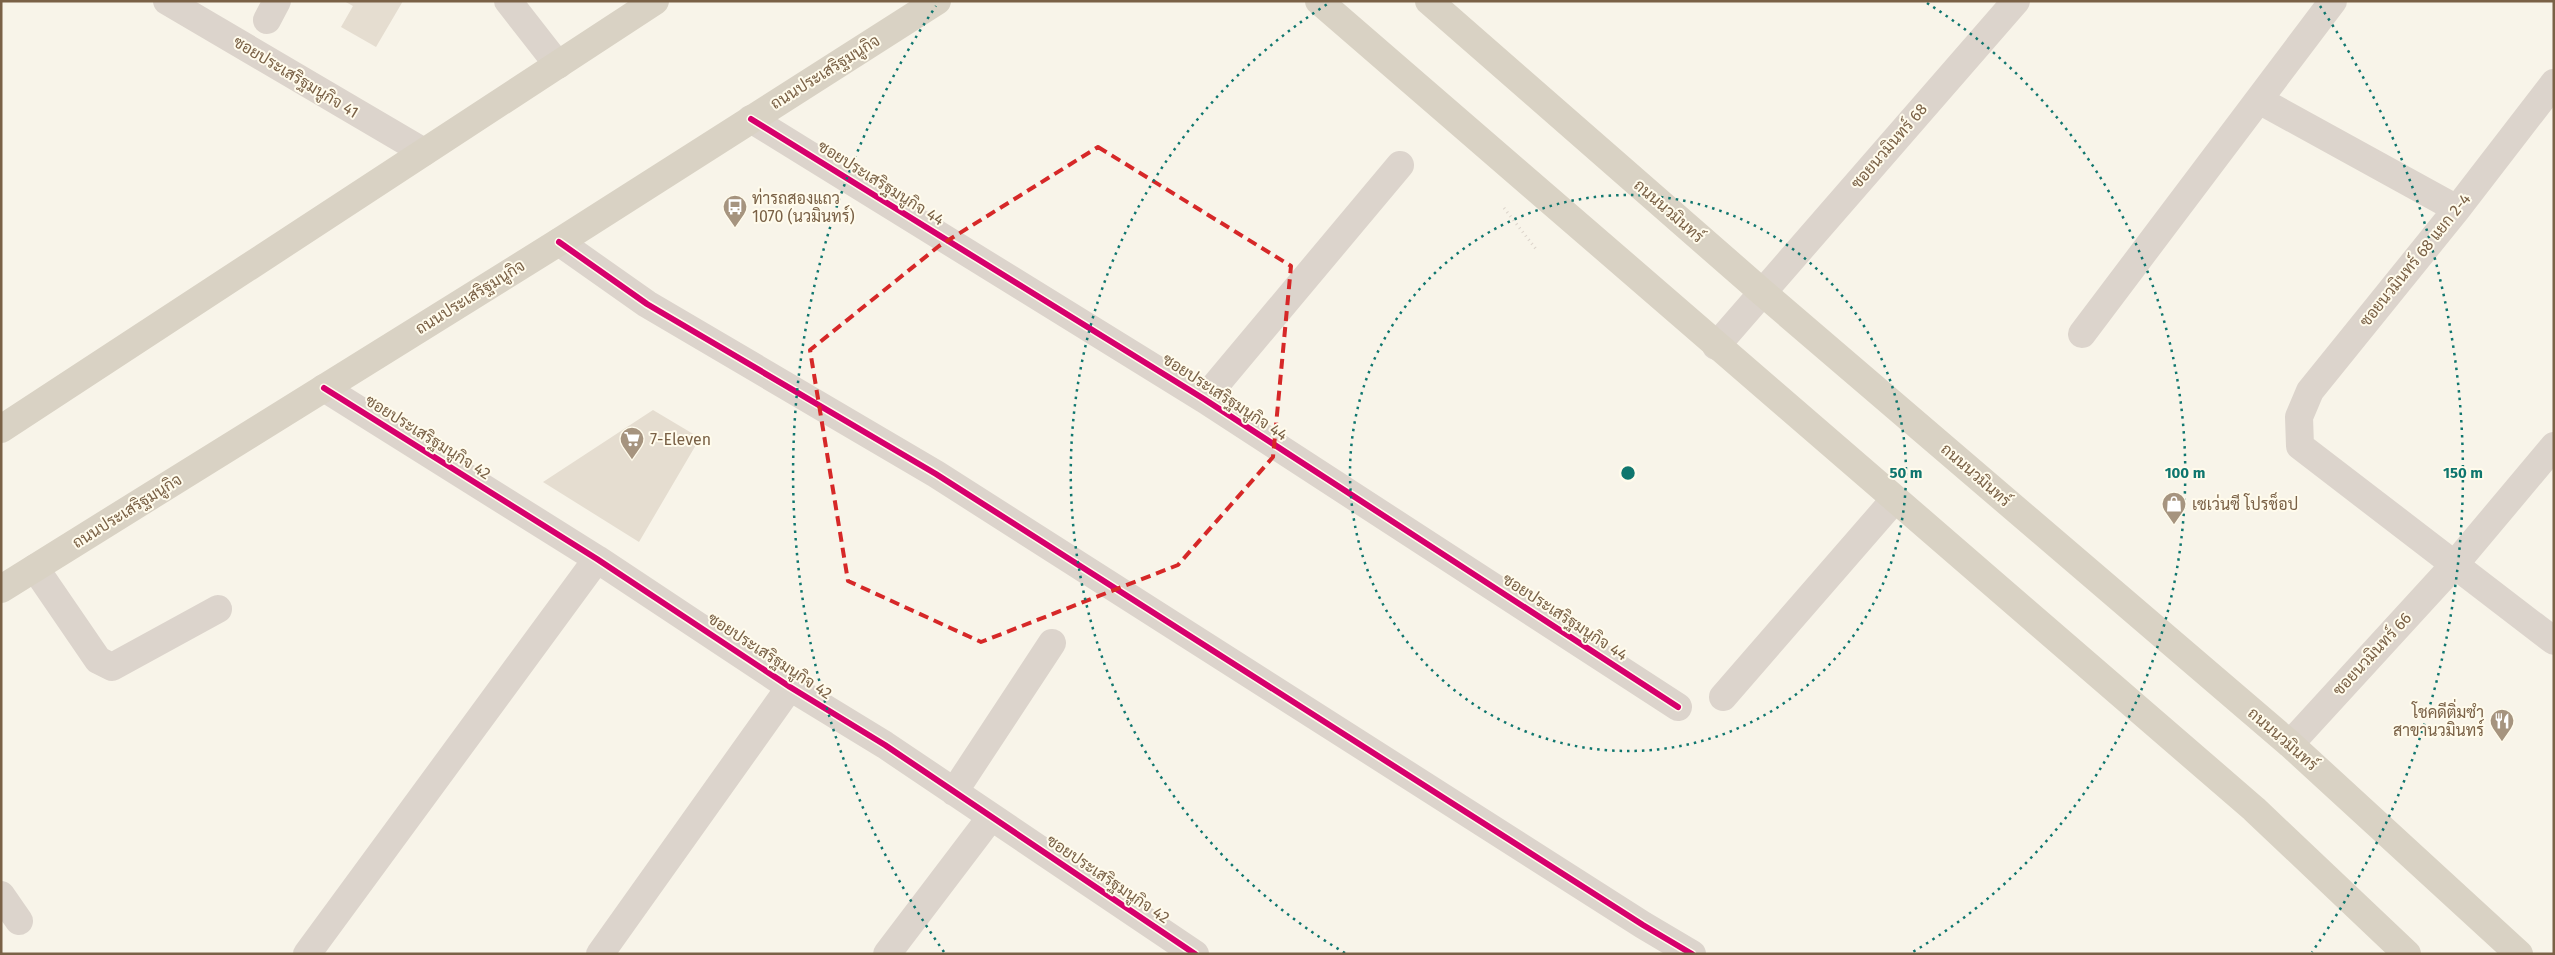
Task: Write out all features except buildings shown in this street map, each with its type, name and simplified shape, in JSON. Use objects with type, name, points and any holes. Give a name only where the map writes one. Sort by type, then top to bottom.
[{"type":"main road","points":[[3,425],[655,1]]},
{"type":"main road","name":"ถนนประเสริฐมนูกิจ","points":[[1,589],[559,242],[937,1]]},
{"type":"main road","points":[[1320,1],[1716,346],[2254,809],[2407,954]]},
{"type":"main road","name":"ถนนนวมินทร์","points":[[1429,1],[1762,292],[2290,744],[2519,954]]},
{"type":"street","name":"ซอยประเสริฐมนูกิจ 41","points":[[167,1],[424,152]]},
{"type":"street","points":[[508,1],[558,65]]},
{"type":"street","name":"ซอยนวมินทร์ 68","points":[[1716,346],[2016,1]]},
{"type":"street","points":[[2082,334],[2333,1]]},
{"type":"street","name":"ซอยนวมินทร์ 68 แยก 2-4","points":[[2455,564],[2300,446],[2299,417],[2310,390],[2457,209],[2554,83]]},
{"type":"street","points":[[2259,100],[2457,209]]},
{"type":"street","name":"ซอยประเสริฐมนูกิจ 44","points":[[751,119],[1204,399],[1678,707]]},
{"type":"street","points":[[1204,399],[1400,165]]},
{"type":"street","points":[[559,242],[646,304],[936,474],[1643,925],[1692,954]]},
{"type":"street","name":"ซอยประเสริฐมนูกิจ 42","points":[[324,388],[597,559],[790,687],[885,745],[1183,951]]},
{"type":"street","name":"ซอยนวมินทร์ 66","points":[[2290,744],[2455,564],[2554,446]]},
{"type":"street","points":[[1723,697],[1895,499]]},
{"type":"street","points":[[307,954],[597,559]]},
{"type":"street","points":[[2455,564],[2554,641]]},
{"type":"street","points":[[35,568],[98,660],[112,668],[218,609]]},
{"type":"street","points":[[954,792],[1052,643]]},
{"type":"street","points":[[600,954],[790,687]]},
{"type":"street","points":[[887,954],[991,817]]},
{"type":"street","points":[[1,895],[19,921]]},
{"type":"path","points":[[1503,206],[1536,249]]},
{"type":"highlighted area","points":[[1098,147],[1291,266],[1273,457],[1178,565],[981,642],[848,581],[810,350],[939,246]]},
{"type":"cycle path","points":[[751,119],[1204,399],[1678,707]]},
{"type":"cycle path","points":[[559,242],[647,304],[936,474],[1643,925],[1692,954]]},
{"type":"cycle path","points":[[324,388],[597,559],[790,687],[885,745],[1195,954]]},
{"type":"place","name":"ท่ารถสองแถว 1070 (นวมินทร์)","points":[[735,228]]},
{"type":"place","name":"7-Eleven","points":[[632,460]]},
{"type":"place","name":"เซเว่นซี โปรช็อป","points":[[2174,525]]},
{"type":"place","name":"โชคดีติ่มซำ สาขานวมินทร์","points":[[2502,742]]}]
